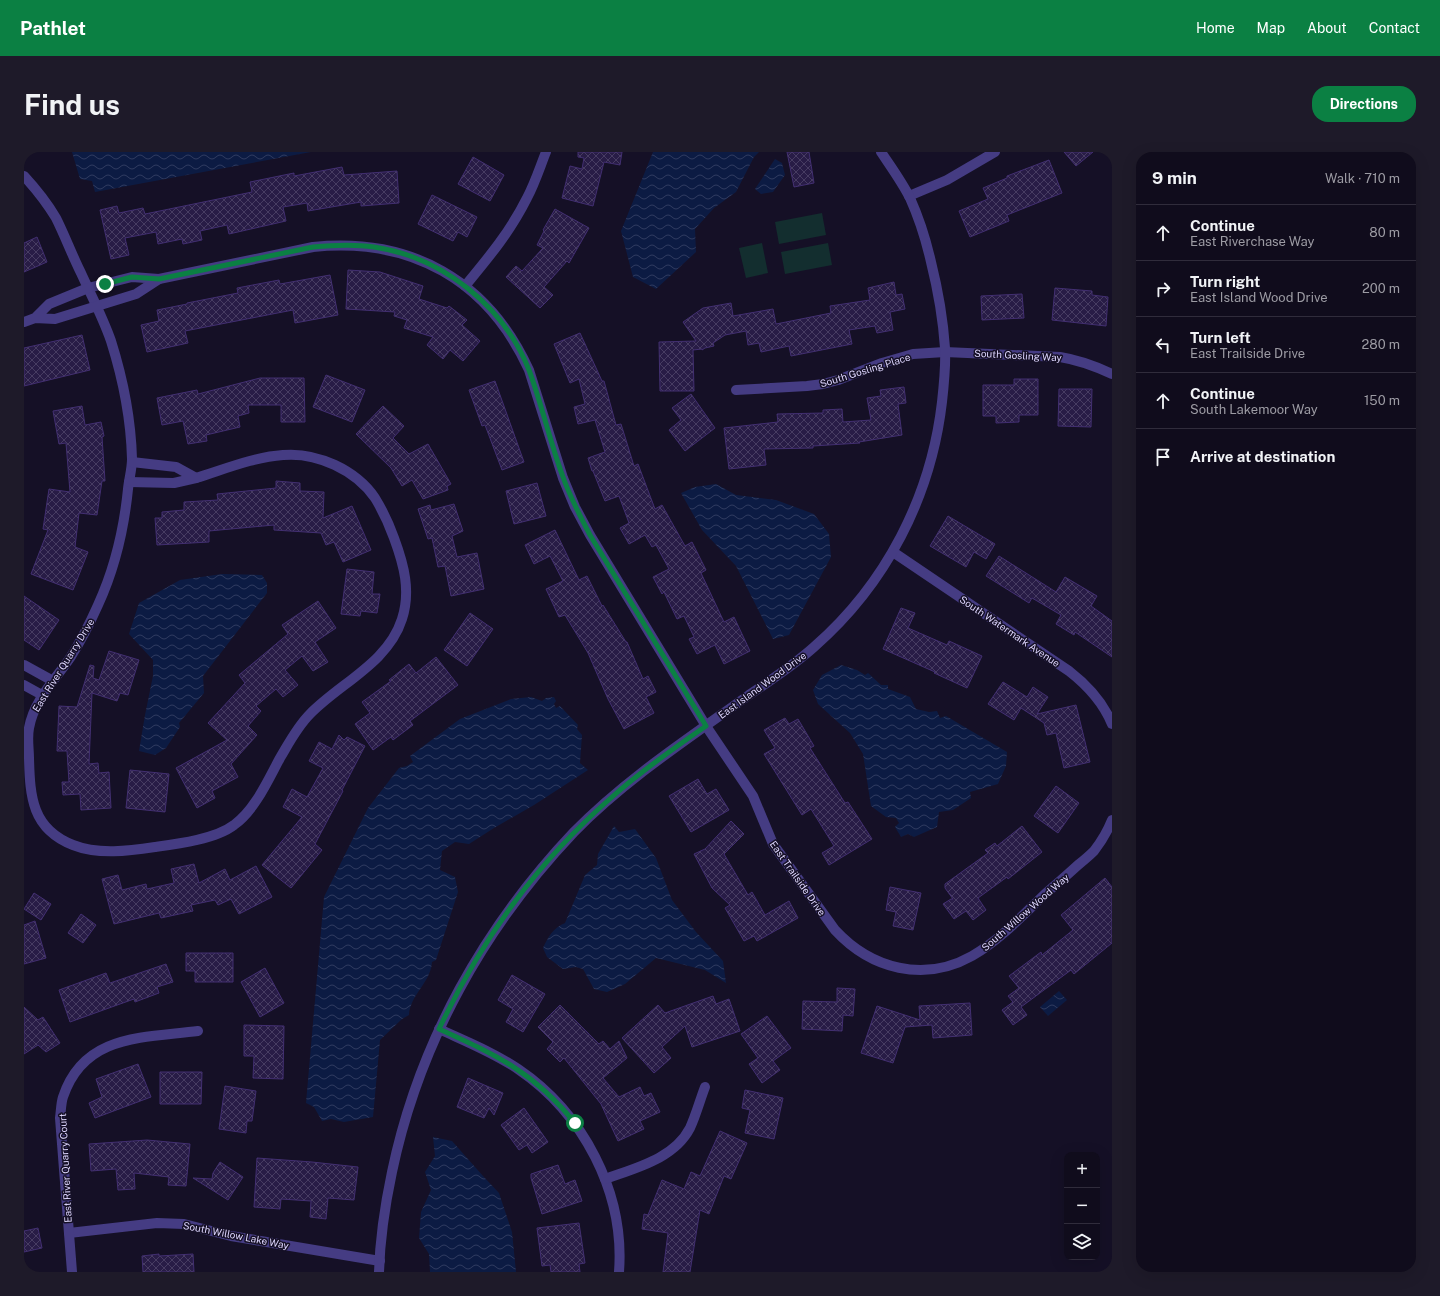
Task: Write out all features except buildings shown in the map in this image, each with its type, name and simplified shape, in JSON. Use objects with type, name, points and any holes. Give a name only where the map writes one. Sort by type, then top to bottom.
[{"type":"street","points":[[465,286],[495,251],[512,224],[528,197],[546,152]]},
{"type":"street","name":"East Island Wood Drive","points":[[379,1272],[386,1205],[396,1153],[420,1073],[439,1029],[464,980],[488,939],[515,900],[545,863],[577,829],[612,797],[650,766],[789,667],[813,648],[836,626],[857,604],[876,579],[893,552],[914,510],[925,481],[934,450],[940,420],[944,388],[945,352],[937,286],[928,248],[909,196],[881,152]]},
{"type":"street","points":[[909,196],[961,173],[995,152]]},
{"type":"street","name":"East River Quarry Drive","points":[[24,176],[39,193],[55,217],[110,338],[122,380],[127,410],[132,462],[129,482],[122,534],[106,589],[84,635],[42,695],[33,712],[28,732],[30,792],[35,808],[42,821],[53,834],[69,844],[85,850],[104,851],[142,849],[162,846],[212,836],[234,826],[253,806],[296,730],[309,714],[379,656],[395,635],[402,619],[407,599],[406,578],[402,558],[387,518],[373,496],[362,483],[338,467],[314,458],[286,454],[256,459],[196,478],[174,483],[129,482]]},
{"type":"street","name":"East Trailside Drive","points":[[159,279],[320,246],[356,245],[376,247],[403,254],[435,268],[465,286],[497,317],[515,342],[529,370],[563,478],[575,507],[590,535],[706,726],[753,796],[773,844],[835,930],[847,943],[867,957],[887,965],[914,969]]},
{"type":"street","points":[[35,318],[49,304],[88,288],[132,277],[159,279]]},
{"type":"street","points":[[24,322],[35,318],[55,319],[96,307],[136,294],[159,279]]},
{"type":"street","name":"South Gosling Way","points":[[945,352],[1060,357],[1083,362],[1112,374]]},
{"type":"street","name":"South Gosling Place","points":[[736,390],[823,384],[838,380],[882,363],[913,354],[945,352]]},
{"type":"street","points":[[132,462],[176,467],[196,478]]},
{"type":"street","name":"South Watermark Avenue","points":[[893,552],[1068,671],[1092,691],[1112,724]]},
{"type":"street","points":[[24,665],[53,681]]},
{"type":"street","points":[[24,685],[42,695]]},
{"type":"street","name":"South Willow Wood Way","points":[[914,969],[926,970],[943,967],[961,961],[992,942],[1094,851],[1109,828],[1112,820]]},
{"type":"street","points":[[439,1029],[503,1059],[521,1071],[542,1087],[575,1123],[592,1150],[612,1199],[620,1246],[619,1272]]},
{"type":"street","name":"East River Quarry Court","points":[[69,1233],[60,1118],[63,1098],[72,1076],[90,1056],[113,1044],[130,1040],[198,1031]]},
{"type":"street","points":[[605,1179],[656,1160],[675,1147],[690,1128],[705,1087]]},
{"type":"street","name":"South Willow Lake Way","points":[[69,1233],[157,1223],[184,1224],[231,1236],[380,1261]]},
{"type":"street","points":[[69,1233],[72,1272]]},
{"type":"green space","points":[[822,213],[826,235],[779,244],[775,222]]},
{"type":"green space","points":[[762,243],[768,273],[746,278],[739,248]]},
{"type":"green space","points":[[828,243],[832,265],[785,274],[781,252]]},
{"type":"water","points":[[72,152],[311,152],[95,192],[92,181],[80,179]]},
{"type":"water","points":[[653,152],[759,152],[754,157],[736,192],[714,208],[695,229],[696,252],[656,289],[633,277],[621,231]]},
{"type":"water","points":[[775,159],[782,163],[785,175],[773,192],[761,194],[755,189]]},
{"type":"water","points":[[716,484],[736,495],[776,500],[814,514],[829,534],[831,557],[789,635],[773,639],[736,566],[702,530],[681,493],[695,487]]},
{"type":"water","points":[[222,574],[262,575],[267,583],[267,593],[203,676],[204,693],[179,723],[180,727],[166,748],[155,755],[139,751],[153,676],[153,660],[129,634],[139,603],[180,580]]},
{"type":"water","points":[[841,665],[857,670],[865,675],[868,673],[881,685],[888,685],[888,689],[910,697],[916,709],[929,712],[937,711],[940,718],[946,716],[1007,752],[1006,766],[998,784],[970,792],[971,798],[953,810],[939,812],[937,827],[914,837],[908,834],[901,837],[895,827],[899,823],[896,818],[886,817],[871,806],[863,754],[850,733],[818,704],[813,690],[822,675]]},
{"type":"water","points":[[531,697],[542,701],[546,698],[554,697],[556,701],[554,704],[556,708],[560,706],[578,725],[577,729],[582,735],[580,763],[588,770],[534,805],[469,844],[455,842],[442,851],[440,870],[455,877],[458,892],[436,960],[432,962],[428,976],[413,1001],[409,1015],[402,1019],[380,1040],[373,1117],[344,1122],[331,1119],[322,1121],[314,1107],[306,1103],[324,897],[368,808],[399,768],[407,766],[413,762],[410,756],[460,719],[511,699]]},
{"type":"water","points":[[614,826],[619,832],[635,829],[656,858],[672,900],[696,932],[723,961],[726,983],[705,970],[656,958],[625,984],[607,992],[594,989],[583,969],[576,967],[563,969],[547,957],[543,948],[545,944],[554,930],[565,923],[585,875],[597,865],[598,854]]},
{"type":"water","points":[[1059,991],[1067,1000],[1048,1016],[1040,1007]]},
{"type":"water","points":[[433,1137],[452,1141],[499,1193],[512,1232],[516,1272],[430,1272],[429,1254],[419,1238],[421,1212],[431,1190],[425,1172],[435,1156]]},
{"type":"route","points":[[105,284],[132,277],[159,279],[313,247],[356,245],[376,247],[407,255],[449,275],[465,286],[497,317],[515,342],[529,370],[563,478],[575,507],[590,535],[706,726],[650,766],[612,797],[577,829],[545,863],[515,900],[488,939],[452,1000],[439,1029],[503,1059],[530,1077],[554,1099],[575,1123]]}]
